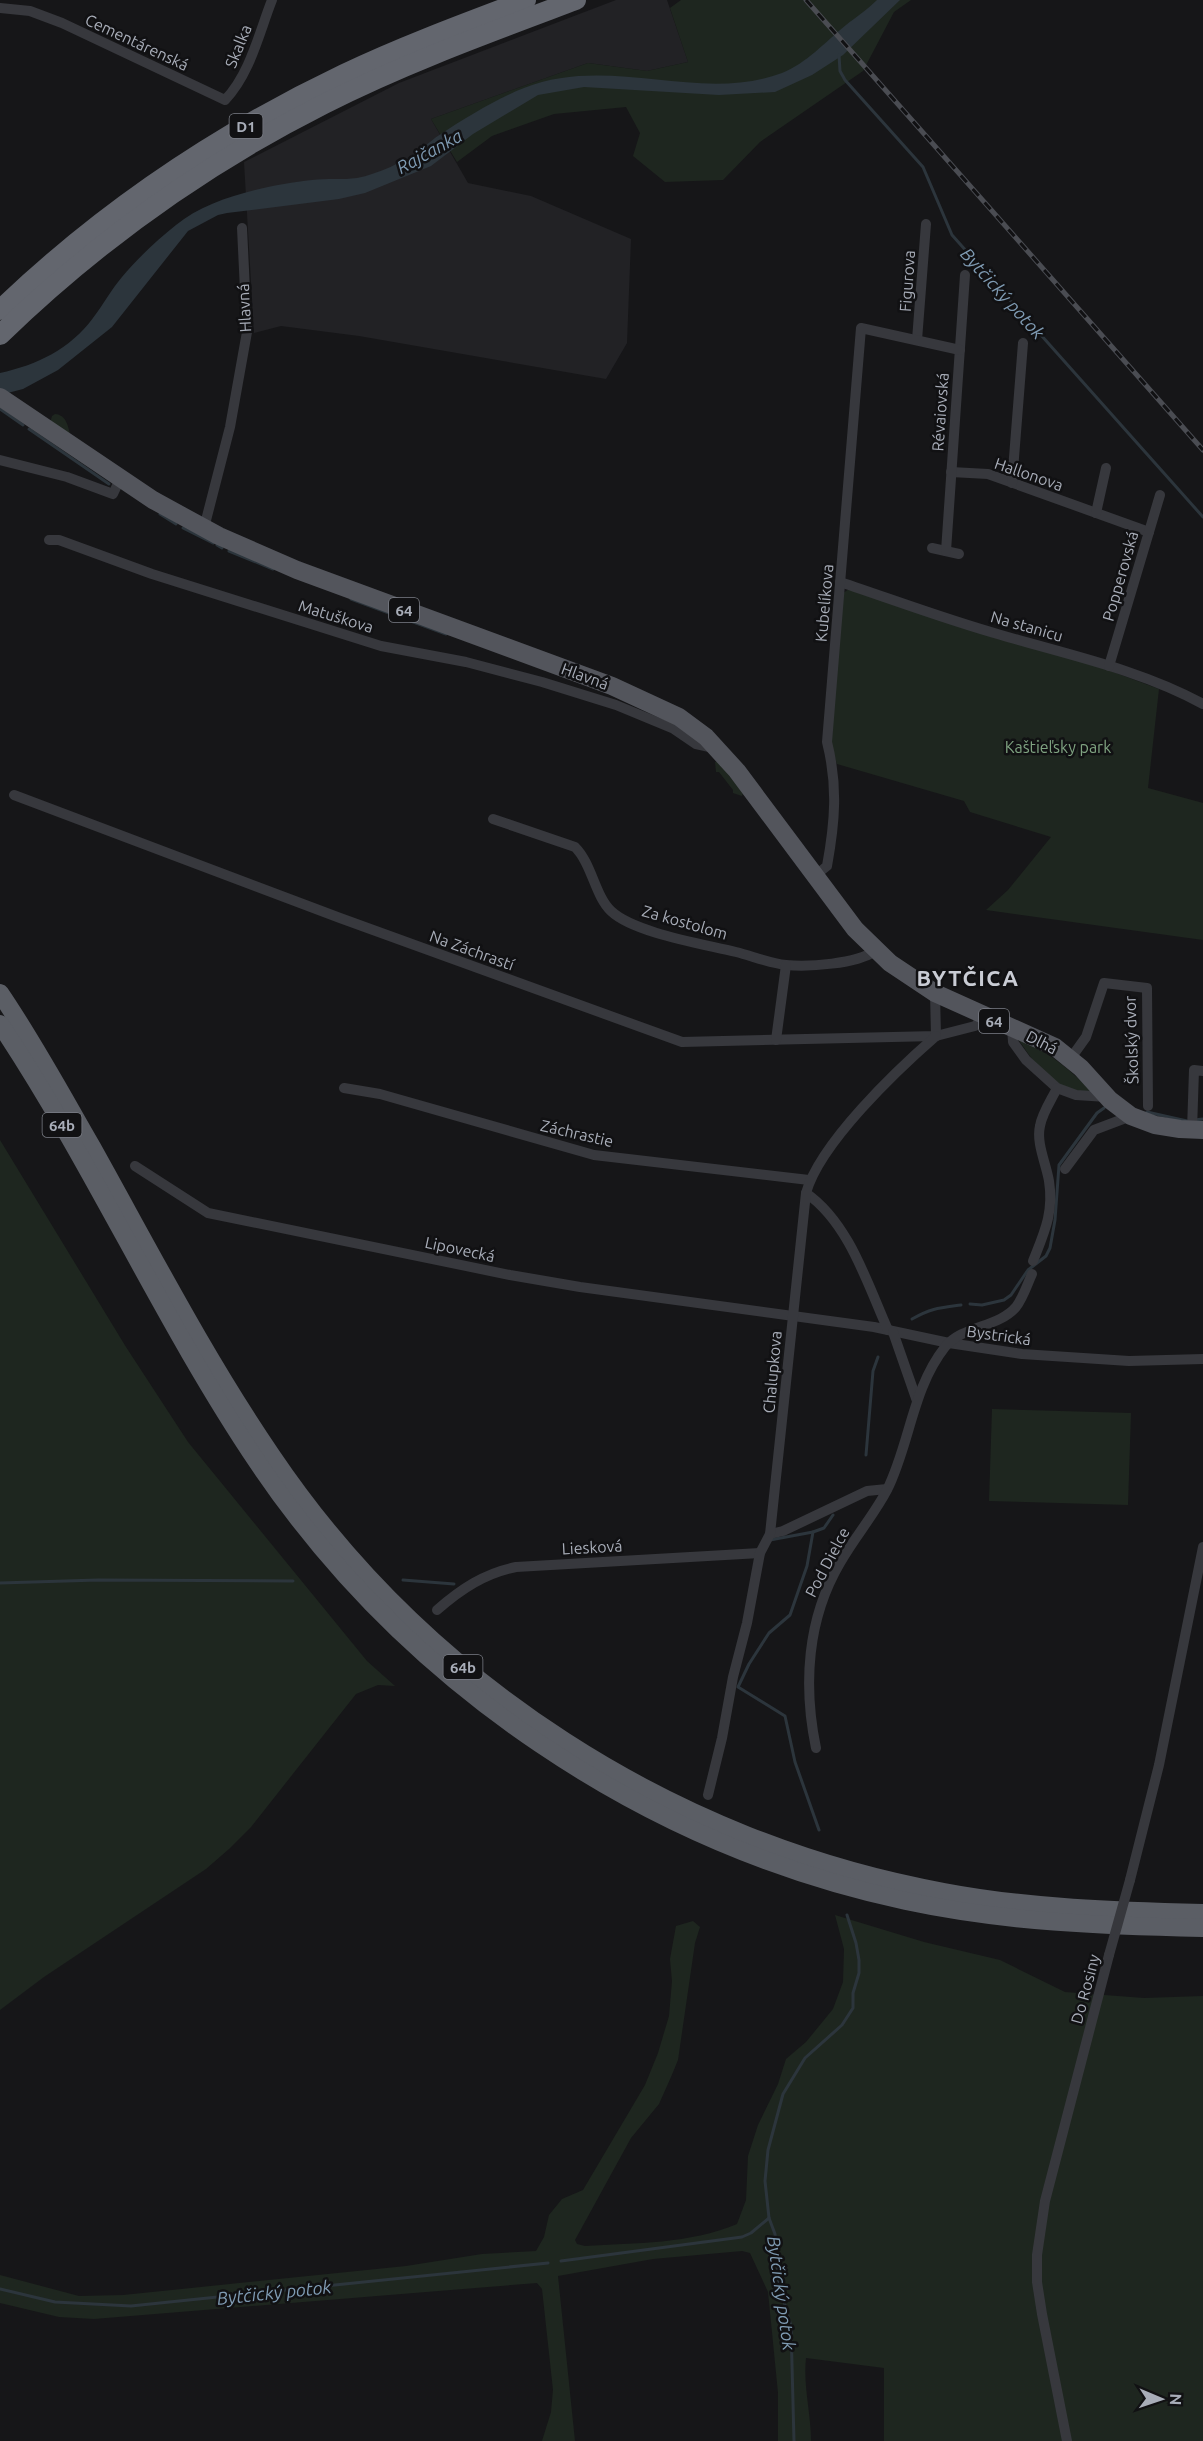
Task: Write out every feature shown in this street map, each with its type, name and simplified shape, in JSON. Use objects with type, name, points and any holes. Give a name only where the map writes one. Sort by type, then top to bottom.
[{"type":"highway","name":"D1","points":[[0,310],[88,233],[171,172],[269,112],[345,74],[423,40],[526,0]]},
{"type":"highway","name":"D1","points":[[0,334],[47,290],[101,245],[142,214],[230,156],[297,118],[363,85],[576,0]]},
{"type":"highway","name":"64b","points":[[0,993],[51,1074],[211,1359],[247,1418],[294,1486],[339,1544],[397,1606],[459,1664],[521,1713],[587,1756],[690,1811],[781,1849],[844,1869],[907,1885],[988,1899],[1101,1910],[1203,1913]]},
{"type":"highway","name":"64b","points":[[0,1023],[68,1135],[203,1374],[240,1436],[282,1496],[328,1554],[387,1618],[450,1676],[513,1725],[578,1769],[683,1826],[775,1863],[833,1882],[914,1902],[1017,1919],[1122,1927],[1203,1928]]},
{"type":"main road","name":"Hlavná","points":[[4,400],[120,479],[204,528],[297,570],[651,702],[689,723],[717,748],[759,799],[855,929],[875,951]]},
{"type":"main road","name":"Dlhá","points":[[875,951],[910,979],[935,993],[1055,1047],[1071,1058],[1107,1097],[1131,1116],[1155,1125],[1195,1125]]},
{"type":"street","name":"Skalka","points":[[225,100],[236,89],[245,70],[272,0]]},
{"type":"street","name":"Cementárenská","points":[[0,8],[30,11],[62,23],[225,100]]},
{"type":"street","name":"Figurova","points":[[917,340],[926,224]]},
{"type":"street","name":"Hlavná","points":[[204,528],[230,427],[247,332],[242,228]]},
{"type":"street","name":"Révaiovská","points":[[946,551],[965,275]]},
{"type":"street","name":"Kubelíkova","points":[[816,875],[827,866],[835,801],[834,771],[827,742],[861,328],[917,340]]},
{"type":"street","points":[[917,340],[960,350]]},
{"type":"street","points":[[1012,483],[1019,350]]},
{"type":"street","points":[[0,460],[67,477],[113,494],[120,479]]},
{"type":"street","points":[[1096,513],[1106,468]]},
{"type":"street","name":"Hallonova","points":[[951,472],[988,474],[1149,532]]},
{"type":"street","name":"Popperovská","points":[[1109,666],[1160,495]]},
{"type":"street","name":"Matuškova","points":[[49,540],[59,540],[152,574],[381,646],[466,662],[553,685],[616,705],[674,729],[696,744],[717,748]]},
{"type":"street","points":[[932,549],[959,554]]},
{"type":"street","name":"Na stanicu","points":[[840,582],[997,634],[1109,666],[1181,692],[1203,704]]},
{"type":"street","name":"Na Záchrastí","points":[[14,795],[340,918],[682,1042],[936,1036]]},
{"type":"street","name":"Za kostolom","points":[[493,819],[574,847],[582,854],[609,909],[620,918],[654,932],[786,965],[852,962],[875,951]]},
{"type":"street","points":[[776,1040],[786,965]]},
{"type":"street","name":"Školský dvor","points":[[1071,1058],[1086,1036],[1104,983],[1147,988],[1148,1106]]},
{"type":"street","points":[[935,993],[936,1036],[975,1026],[984,1017]]},
{"type":"street","points":[[1011,1027],[1013,1042],[1026,1060],[1057,1088],[1076,1095],[1107,1097]]},
{"type":"street","name":"Chalupkova","points":[[708,1795],[723,1737],[733,1677],[747,1623],[760,1553],[770,1534],[792,1316],[809,1180],[839,1134],[916,1053],[936,1036]]},
{"type":"street","points":[[1195,1125],[1194,1070],[1203,1071]]},
{"type":"street","name":"Záchrastie","points":[[344,1088],[380,1094],[594,1155],[809,1180]]},
{"type":"street","points":[[1033,1261],[1045,1236],[1050,1211],[1050,1191],[1039,1135],[1040,1124],[1057,1088]]},
{"type":"street","points":[[1065,1169],[1094,1130],[1131,1116]]},
{"type":"street","name":"Lipovecká","points":[[135,1166],[208,1213],[533,1279],[792,1316]]},
{"type":"street","points":[[806,1192],[822,1203],[838,1225],[890,1331],[916,1401]]},
{"type":"street","points":[[949,1343],[965,1332],[1007,1315],[1016,1306],[1032,1274]]},
{"type":"street","name":"Bystrická","points":[[792,1316],[1022,1354],[1130,1361],[1203,1359]]},
{"type":"street","name":"Pod Dielce","points":[[816,1748],[811,1722],[810,1669],[812,1635],[819,1608],[840,1562],[887,1490],[916,1401],[939,1355],[949,1343]]},
{"type":"street","points":[[770,1534],[783,1531],[867,1491],[887,1490]]},
{"type":"street","name":"Do Rosiny","points":[[1067,2441],[1037,2282],[1038,2245],[1045,2201],[1159,1765],[1198,1596],[1203,1547]]},
{"type":"street","name":"Liesková","points":[[437,1610],[474,1582],[489,1574],[516,1567],[760,1553]]},
{"type":"shaded area","points":[[616,0],[667,0],[688,62],[647,71],[588,63],[431,119],[468,183],[531,196],[631,239],[627,343],[606,379],[359,336],[281,326],[254,333],[244,162],[399,83]]},
{"type":"green space","points":[[681,0],[911,0],[894,12],[863,71],[760,142],[723,180],[665,182],[633,156],[640,133],[626,107],[554,114],[492,136],[457,162],[431,119],[588,63],[647,71],[688,62],[670,8]]},
{"type":"green space","points":[[55,414],[65,419],[71,437],[50,423]]},
{"type":"green space","name":"Kaštieľsky park","points":[[849,589],[1108,670],[1159,689],[1148,788],[1203,803],[1203,940],[986,910],[1008,890],[1051,837],[970,812],[964,801],[837,764],[831,748],[842,594]]},
{"type":"green space","points":[[715,762],[718,762],[743,793],[742,796],[733,793],[719,772],[716,772]]},
{"type":"green space","points":[[1018,1039],[1059,1062],[1094,1094],[1064,1089],[1039,1069]]},
{"type":"green space","points":[[0,1140],[126,1347],[188,1442],[367,1661],[395,1686],[378,1685],[356,1694],[251,1827],[206,1869],[44,1977],[0,2010]]},
{"type":"green space","points":[[992,1409],[1131,1413],[1128,1505],[989,1501]]},
{"type":"green space","points":[[835,1915],[924,1942],[1000,1960],[1065,1992],[1144,1998],[1203,1996],[1203,2441],[884,2441],[884,2368],[806,2358],[811,2441],[778,2441],[778,2393],[768,2292],[750,2253],[742,2251],[653,2259],[558,2276],[575,2441],[542,2441],[551,2412],[553,2390],[542,2289],[537,2283],[94,2319],[59,2317],[0,2303],[0,2275],[79,2296],[123,2295],[406,2266],[482,2254],[536,2251],[544,2237],[549,2215],[562,2199],[583,2190],[645,2085],[669,2016],[672,1981],[670,1959],[676,1926],[693,1921],[700,1927],[695,1943],[678,2060],[659,2104],[631,2138],[575,2240],[577,2244],[585,2246],[643,2243],[681,2239],[719,2231],[737,2224],[746,2200],[748,2156],[758,2125],[778,2084],[786,2059],[806,2042],[833,2009],[843,1982],[844,1949]]},
{"type":"water","name":"Rajčanka","points":[[877,0],[900,0],[843,55],[812,75],[775,92],[719,95],[584,87],[538,95],[473,134],[431,166],[365,193],[339,199],[218,215],[188,231],[112,327],[58,370],[23,389],[0,395],[0,373],[40,360],[74,339],[93,318],[128,270],[155,243],[190,215],[206,207],[241,194],[277,185],[318,179],[357,178],[373,174],[407,158],[471,115],[514,92],[556,79],[622,76],[719,84],[751,81],[782,73],[808,58]]},
{"type":"waterway","name":"Bytčický potok","points":[[839,55],[840,71],[845,80],[923,167],[952,235],[1203,517]]},
{"type":"waterway","points":[[0,409],[23,425]]},
{"type":"waterway","points":[[29,429],[109,484]]},
{"type":"waterway","points":[[160,514],[176,524]]},
{"type":"waterway","points":[[183,528],[213,543]]},
{"type":"waterway","points":[[217,545],[222,548]]},
{"type":"waterway","points":[[229,551],[273,569]]},
{"type":"waterway","points":[[351,599],[446,634]]},
{"type":"waterway","name":"Bytčický potok","points":[[970,1304],[982,1305],[1004,1300],[1011,1295],[1028,1270],[1046,1256],[1050,1248],[1055,1220],[1059,1165],[1097,1113],[1104,1108]]},
{"type":"waterway","name":"Bytčický potok","points":[[1147,1112],[1187,1121]]},
{"type":"waterway","name":"Bytčický potok","points":[[1194,1120],[1203,1119]]},
{"type":"waterway","name":"Bytčický potok","points":[[912,1319],[936,1309],[961,1305]]},
{"type":"waterway","name":"Bytčický potok","points":[[866,1455],[873,1371],[878,1357]]},
{"type":"waterway","name":"Bytčický potok","points":[[819,1830],[795,1762],[785,1716],[738,1687],[749,1664],[769,1633],[790,1615],[807,1566],[813,1532],[824,1528],[833,1515]]},
{"type":"waterway","points":[[770,1540],[813,1532]]},
{"type":"waterway","points":[[0,1583],[98,1580],[293,1581]]},
{"type":"waterway","points":[[403,1580],[454,1584]]},
{"type":"waterway","name":"Bytčický potok","points":[[794,2441],[791,2326],[779,2285],[775,2234],[769,2218],[765,2181],[768,2150],[783,2094],[805,2058],[842,2025],[853,2008],[853,1993],[859,1973],[859,1960],[847,1915]]},
{"type":"waterway","name":"Bytčický potok","points":[[561,2261],[742,2237],[751,2233],[769,2218]]},
{"type":"waterway","name":"Bytčický potok","points":[[0,2289],[55,2302],[131,2306],[548,2263]]},
{"type":"railway","points":[[806,0],[1203,450]]},
{"type":"district","name":"BYTČICA","points":[[968,977]]}]
